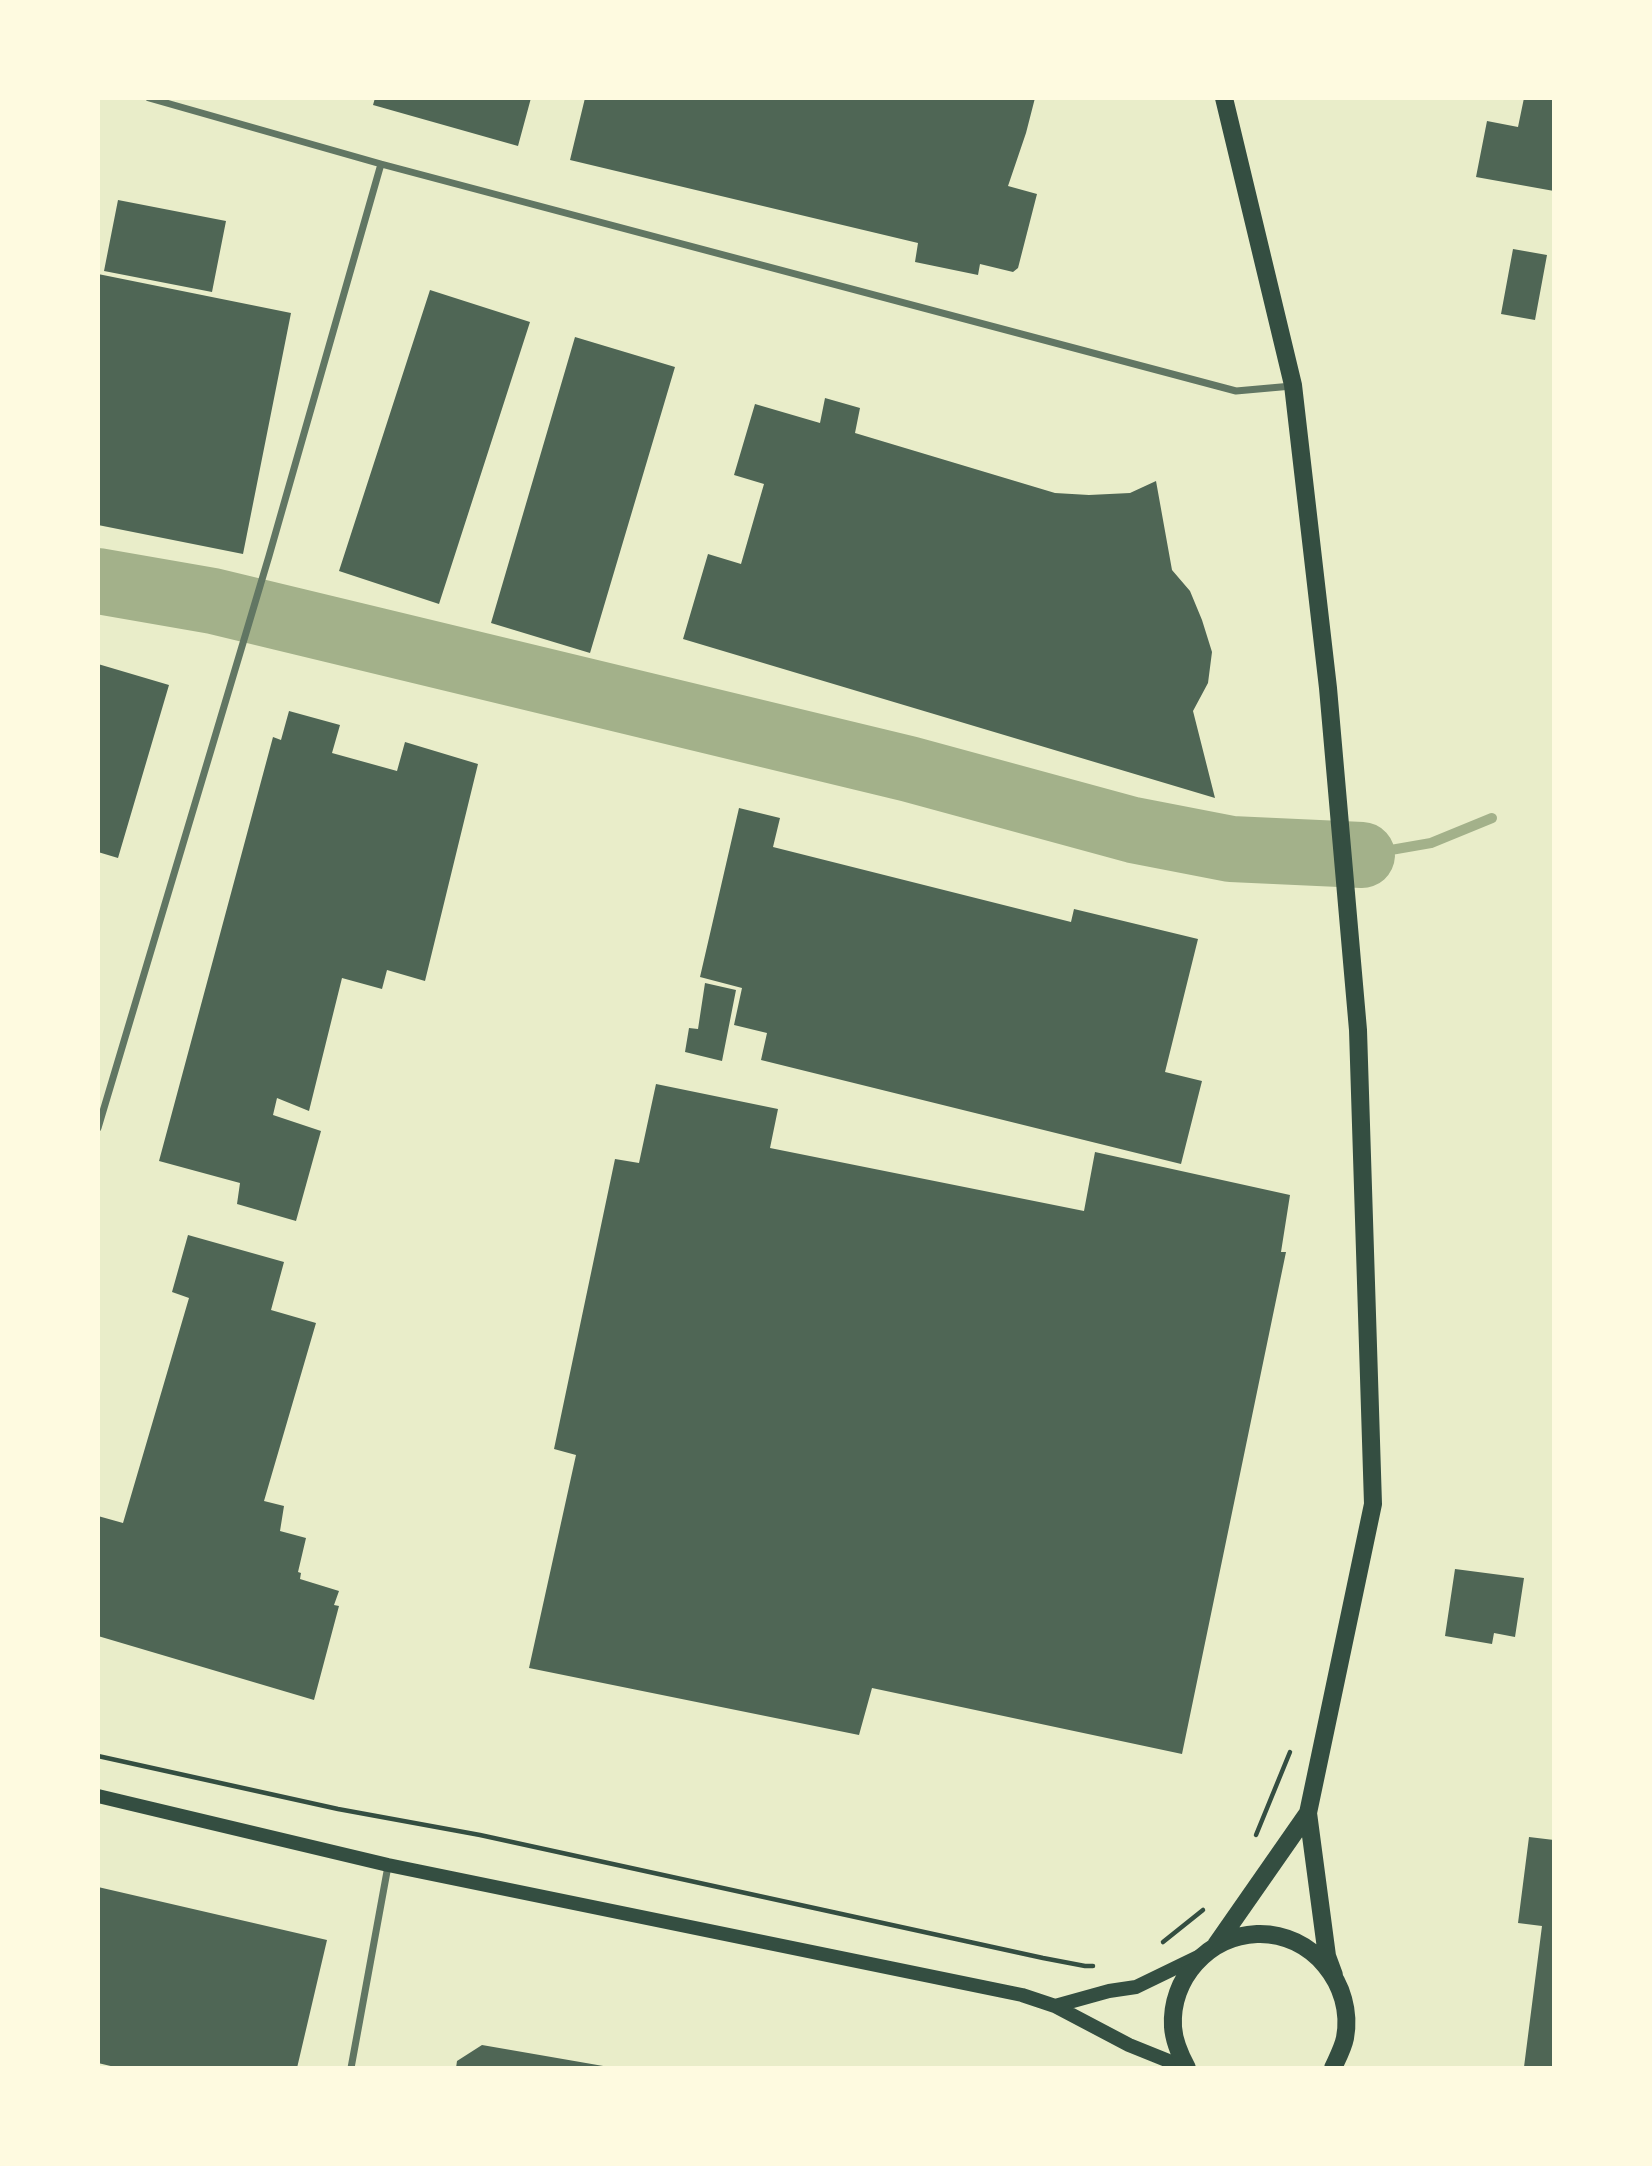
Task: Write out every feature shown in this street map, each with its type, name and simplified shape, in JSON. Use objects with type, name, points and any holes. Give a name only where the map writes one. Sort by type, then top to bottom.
[{"type":"main road","points":[[1224,98],[1293,386],[1328,688],[1335,792],[1358,1030],[1373,1504],[1308,1812],[1327,1956],[1346,2006],[1345,2039],[1333,2068]]},
{"type":"main road","points":[[98,1796],[388,1866],[1022,1995],[1055,2006],[1129,2045],[1186,2068]]},
{"type":"main road","points":[[1186,2068],[1177,2049],[1173,2028],[1174,2007],[1180,1986],[1191,1968],[1211,1950],[1308,1812]]},
{"type":"main road","points":[[1055,2006],[1136,1987],[1236,1937],[1258,1934],[1281,1937],[1302,1944],[1320,1958],[1334,1975]]},
{"type":"street","points":[[149,98],[381,164],[1236,391],[1293,386]]},
{"type":"street","points":[[98,1128],[236,670],[381,164]]},
{"type":"street","points":[[351,2068],[388,1866]]},
{"type":"path","points":[[1254,1839],[1293,1739]]},
{"type":"path","points":[[98,1756],[338,1809],[480,1835],[1043,1958],[1096,1966]]},
{"type":"path","points":[[1160,1945],[1205,1908]]},
{"type":"building","points":[[375,98],[531,98],[518,146],[373,105]]},
{"type":"building","points":[[585,98],[1035,98],[1008,186],[1037,194],[1018,268],[1013,272],[980,264],[978,275],[915,262],[918,243],[570,160]]},
{"type":"building","points":[[1524,98],[1554,98],[1554,191],[1476,177],[1487,121],[1518,127]]},
{"type":"building","points":[[118,200],[226,221],[212,292],[104,271]]},
{"type":"building","points":[[1513,249],[1547,255],[1535,320],[1501,314]]},
{"type":"building","points":[[98,274],[291,313],[243,554],[98,525]]},
{"type":"building","points":[[430,290],[530,322],[439,604],[339,571]]},
{"type":"building","points":[[575,337],[675,367],[590,653],[491,623]]},
{"type":"building","points":[[825,398],[860,408],[855,433],[1055,493],[1130,493],[1156,481],[1172,570],[1190,591],[1212,652],[1208,683],[1193,711],[1215,798],[683,639],[708,554],[741,564],[764,484],[734,475],[755,404],[820,423]]},
{"type":"building","points":[[98,664],[169,685],[118,858],[98,852]]},
{"type":"building","points":[[289,711],[340,725],[332,753],[397,771],[405,742],[478,764],[425,981],[387,970],[382,989],[342,978],[309,1111],[277,1098],[273,1115],[321,1131],[296,1221],[237,1204],[240,1183],[159,1161],[273,737],[281,740]]},
{"type":"building","points":[[739,808],[780,818],[773,847],[1071,922],[1074,909],[1198,939],[1165,1072],[1202,1081],[1181,1164],[761,1060],[767,1033],[734,1025],[742,988],[700,977]]},
{"type":"building","points":[[705,983],[736,990],[722,1061],[685,1052],[689,1028],[698,1029]]},
{"type":"building","points":[[656,1084],[778,1109],[770,1148],[1084,1211],[1095,1152],[1290,1195],[1281,1252],[1286,1252],[1182,1754],[872,1688],[859,1735],[529,1668],[576,1455],[554,1449],[615,1159],[639,1163]]},
{"type":"building","points":[[188,1235],[284,1262],[271,1310],[316,1323],[264,1501],[284,1506],[280,1531],[306,1538],[298,1572],[301,1573],[300,1579],[339,1591],[334,1605],[339,1606],[314,1700],[98,1636],[98,1516],[123,1523],[189,1298],[172,1292]]},
{"type":"building","points":[[1455,1569],[1524,1578],[1515,1637],[1494,1633],[1492,1644],[1445,1636]]},
{"type":"building","points":[[1529,1837],[1554,1840],[1554,2068],[1524,2067],[1542,1926],[1518,1923]]},
{"type":"building","points":[[98,1887],[327,1940],[297,2068],[119,2068],[98,2063]]},
{"type":"building","points":[[482,2045],[609,2067],[456,2068],[457,2061]]},
{"type":"waterway","points":[[98,581],[213,601],[909,769],[1133,830],[1231,849],[1362,855]]},
{"type":"waterway","points":[[1362,855],[1431,843],[1492,818]]}]
